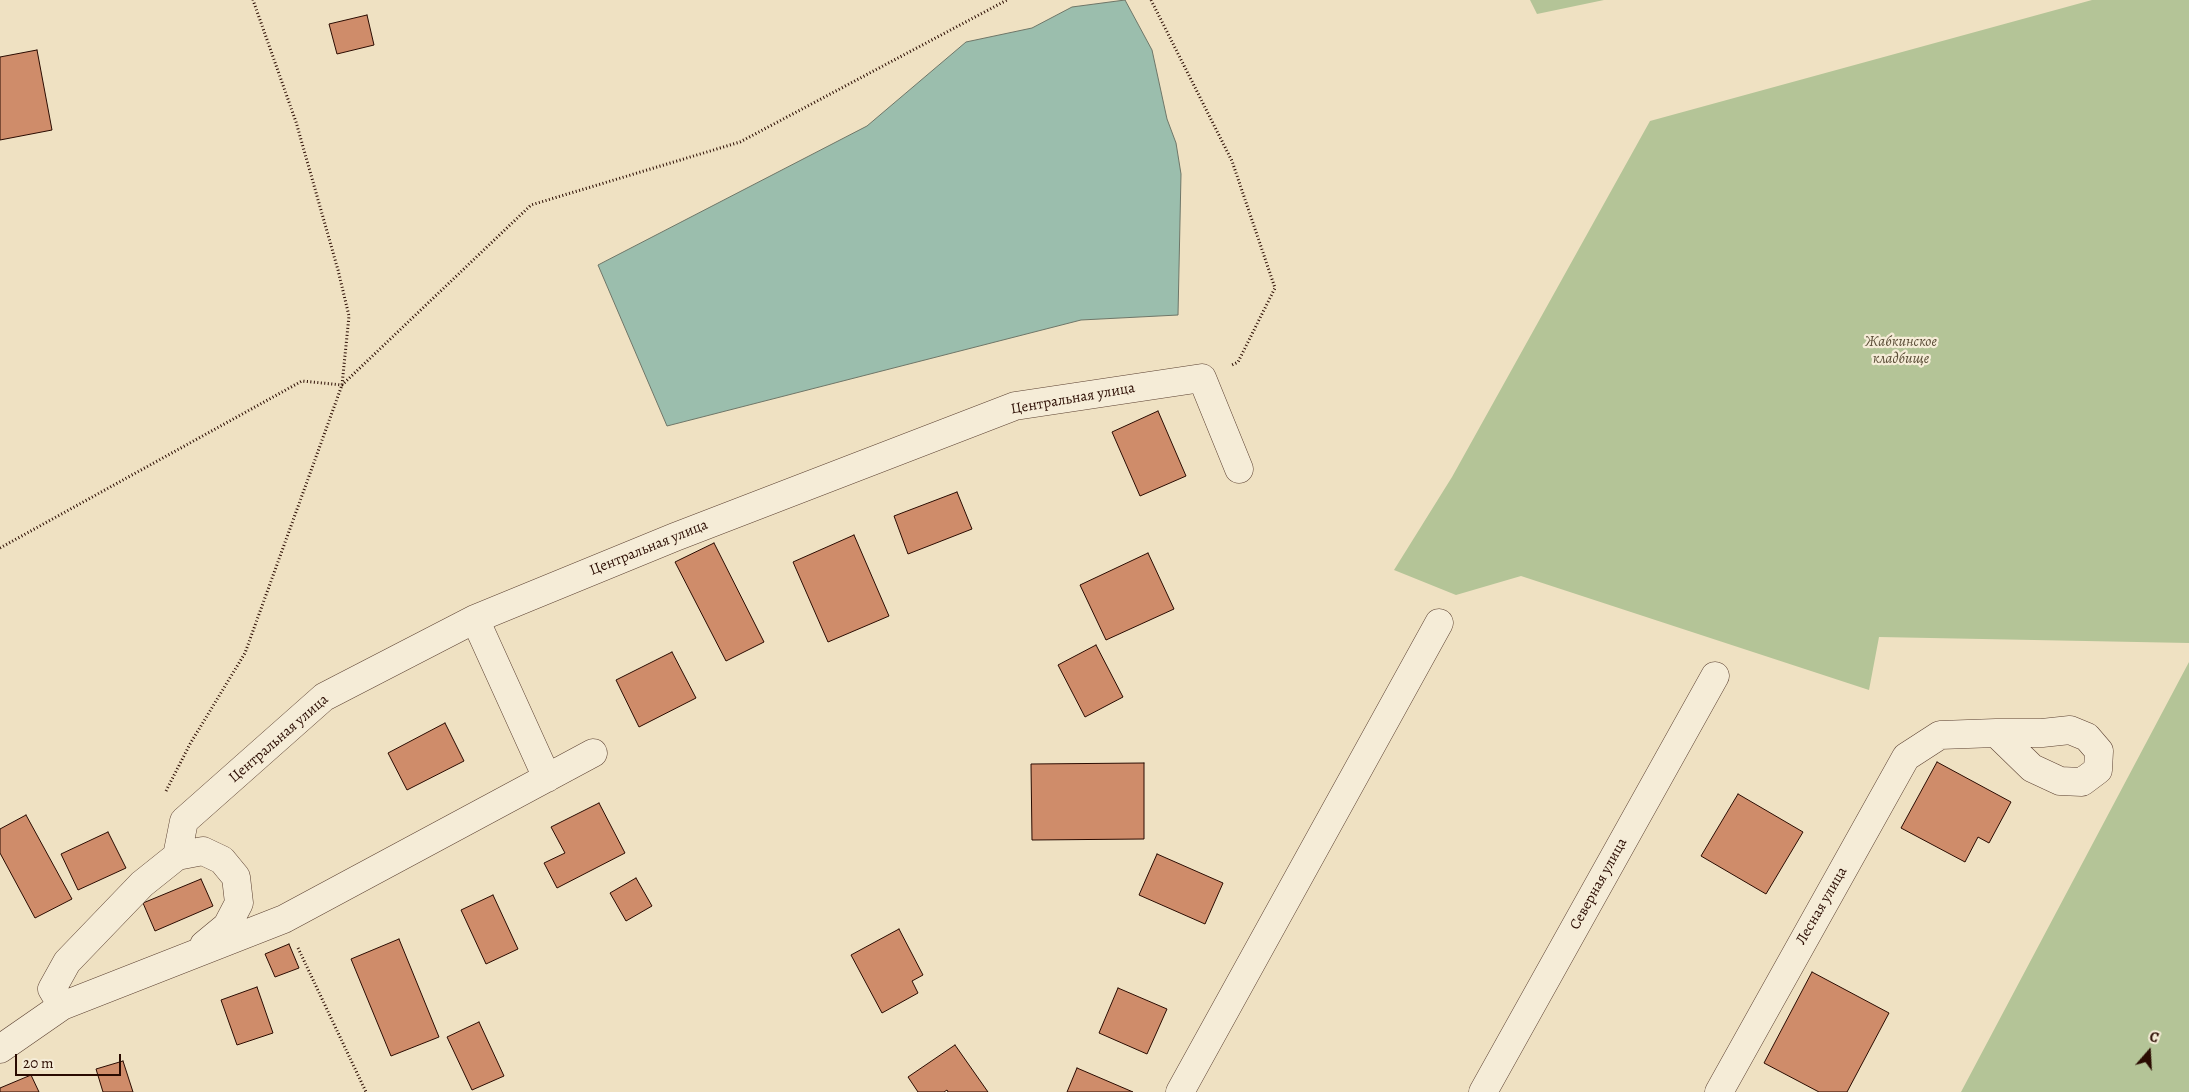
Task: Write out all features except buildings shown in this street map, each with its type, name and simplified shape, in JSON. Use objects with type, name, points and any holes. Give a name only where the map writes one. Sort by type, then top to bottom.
[{"type":"street","points":[[1202,378],[1239,469]]},
{"type":"street","name":"Центральная улица","points":[[177,856],[184,821],[324,697],[475,619],[684,533],[1015,406],[1202,378]]},
{"type":"street","points":[[475,619],[547,778]]},
{"type":"street","points":[[1180,1092],[1438,623]]},
{"type":"street","name":"Северная улица","points":[[1483,1092],[1715,676]]},
{"type":"street","name":"Лесная улица","points":[[1719,1092],[1906,757],[1940,735],[1996,733]]},
{"type":"street","points":[[0,1049],[62,1006],[284,919],[594,753]]},
{"type":"street","points":[[62,1006],[52,989],[67,962],[142,884],[177,856],[203,851],[222,860],[236,878],[239,903],[227,926],[190,957]]},
{"type":"path","points":[[162,799],[190,744],[245,653],[342,385],[350,316],[296,122],[253,0]]},
{"type":"path","points":[[0,548],[302,381],[342,385],[531,205],[740,142],[1007,0]]},
{"type":"path","points":[[1151,0],[1232,161],[1275,288],[1238,362],[1202,378]]},
{"type":"path","points":[[284,919],[366,1092]]},
{"type":"green space","points":[[1530,0],[1604,0],[1537,14]]},
{"type":"green space","name":"Жабкинское кладбище","points":[[2092,0],[2189,0],[2189,643],[1879,637],[1869,690],[1521,576],[1456,595],[1394,570],[1452,477],[1650,121]]},
{"type":"green space","points":[[2189,662],[2189,1092],[1961,1092]]},
{"type":"shaded area","points":[[1125,0],[1152,50],[1167,119],[1176,143],[1181,174],[1178,315],[1081,320],[667,426],[598,265],[867,126],[966,42],[1032,28],[1072,7]]}]
